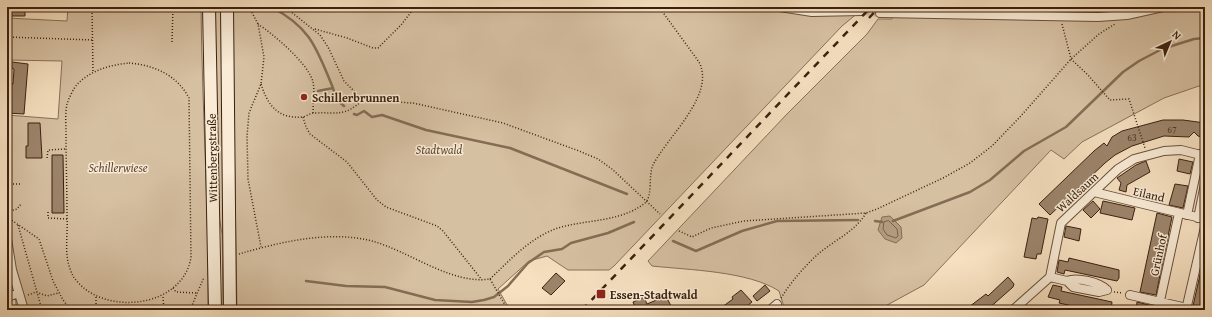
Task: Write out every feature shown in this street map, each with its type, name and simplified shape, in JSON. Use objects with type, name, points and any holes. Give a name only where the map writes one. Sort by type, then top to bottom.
[{"type":"main road","name":"Wittenbergstraße","points":[[209,7],[215,310]]},
{"type":"main road","name":"Wittenbergstraße","points":[[226,7],[230,310]]},
{"type":"street","points":[[780,7],[812,12],[862,11]]},
{"type":"street","points":[[880,13],[1062,16],[1127,15],[1163,7]]},
{"type":"street","name":"Waldsaum","points":[[1050,277],[1061,223],[1118,169],[1134,159],[1147,154],[1164,151],[1181,150],[1203,155]]},
{"type":"street","name":"Grünhof","points":[[1159,306],[1183,214],[1203,155]]},
{"type":"street","points":[[1202,218],[1205,184]]},
{"type":"street","name":"Eiland","points":[[1094,192],[1202,218]]},
{"type":"street","points":[[1130,295],[1159,306],[1187,309],[1205,227]]},
{"type":"street","points":[[7,239],[19,295],[24,310]]},
{"type":"street","points":[[1013,310],[1050,277],[1067,281],[1073,286],[1099,292],[1107,290]]},
{"type":"street","points":[[7,297],[19,295]]},
{"type":"street","points":[[770,310],[777,304]]},
{"type":"path","points":[[92,7],[93,73]]},
{"type":"path","points":[[172,7],[172,42]]},
{"type":"path","points":[[249,7],[258,24],[264,57],[261,84],[249,113],[247,136],[248,178],[261,247]]},
{"type":"path","points":[[285,7],[315,29],[328,47],[344,81],[363,100],[413,103],[503,123],[552,141],[598,159],[612,168],[660,214]]},
{"type":"path","points":[[315,29],[347,38],[373,48],[378,48],[401,25],[415,7]]},
{"type":"path","points":[[229,258],[261,247],[311,239],[353,238],[372,241],[447,272],[482,280],[490,279],[528,244],[543,234],[564,226],[611,217],[630,211],[646,202],[650,195],[649,178],[651,169],[665,146],[681,126],[699,93],[703,80],[703,69],[699,62],[659,7]]},
{"type":"path","points":[[679,231],[692,236],[711,228],[744,221],[866,213],[877,210],[943,178],[982,155],[1019,118],[1071,59],[1099,34],[1127,15]]},
{"type":"path","points":[[1062,16],[1062,25],[1071,59],[1112,101],[1129,99],[1147,154]]},
{"type":"path","points":[[258,24],[274,35],[309,72],[313,81],[313,113]]},
{"type":"path","points":[[7,37],[92,40]]},
{"type":"path","points":[[129,63],[151,66],[179,83],[189,98],[191,257],[188,271],[180,282],[163,297],[149,302],[126,305],[115,304],[96,296],[81,286],[73,276],[68,263],[66,150],[67,105],[70,95],[75,87],[93,73],[113,65],[129,63]]},
{"type":"path","points":[[261,84],[265,98],[270,106],[276,111],[304,117],[313,113],[336,114],[346,112],[353,109],[363,100]]},
{"type":"path","points":[[304,117],[306,127],[310,134],[347,162],[377,200],[386,206],[437,226],[443,231],[482,280]]},
{"type":"path","points":[[47,158],[48,150],[66,150]]},
{"type":"path","points":[[7,184],[20,184]]},
{"type":"path","points":[[7,212],[17,209],[21,204]]},
{"type":"path","points":[[48,212],[48,218],[67,219]]},
{"type":"path","points":[[777,304],[798,275],[817,255],[856,227],[866,213]]},
{"type":"path","points":[[7,217],[39,239],[53,281],[59,293],[72,310]]},
{"type":"path","points":[[18,224],[42,310]]},
{"type":"path","points":[[190,310],[204,275]]},
{"type":"path","points":[[490,279],[508,310]]},
{"type":"path","points":[[173,288],[176,292],[196,293]]},
{"type":"path","points":[[1107,290],[1130,295]]},
{"type":"path","points":[[19,295],[36,292],[47,296],[59,293]]},
{"type":"path","points":[[96,296],[96,310]]},
{"type":"path","points":[[163,297],[164,310]]},
{"type":"green space","name":"Schillerwiese","points":[[68,7],[201,7],[208,310],[7,310],[7,307],[16,305],[14,271],[7,230],[7,115],[58,119],[62,61],[7,60],[7,18],[67,21]]},
{"type":"green space","points":[[214,7],[223,7],[227,310],[223,310],[222,234],[217,204]]},
{"type":"green space","name":"Stadtwald","points":[[232,7],[865,7],[842,26],[609,270],[568,270],[547,256],[529,261],[498,289],[510,310],[237,310]]},
{"type":"green space","points":[[897,7],[1205,7],[1205,87],[1199,86],[1164,98],[1082,142],[1064,159],[1051,150],[924,285],[878,310],[785,310],[779,291],[766,284],[751,279],[718,272],[652,266],[648,261],[787,114],[867,34],[878,19],[892,19]]},
{"type":"green space","points":[[7,257],[12,288],[7,292]]},
{"type":"water","points":[[890,216],[901,227],[902,238],[896,243],[885,239],[878,230],[882,217]]},
{"type":"building","points":[[11,7],[25,7],[25,16],[10,16]]},
{"type":"building","points":[[12,62],[28,64],[24,114],[7,113],[8,84],[13,84],[14,69],[8,66]]},
{"type":"building","points":[[1163,120],[1183,120],[1205,123],[1205,138],[1198,136],[1194,132],[1189,137],[1164,136],[1132,146],[1115,155],[1105,163],[1050,215],[1039,204],[1094,151],[1104,143],[1107,146],[1112,137],[1122,131]]},
{"type":"building","points":[[28,123],[40,123],[42,158],[26,158],[26,146],[28,146]]},
{"type":"building","points":[[52,155],[63,155],[64,213],[52,213]]},
{"type":"building","points":[[1179,159],[1193,162],[1190,174],[1177,171]]},
{"type":"building","points":[[1146,161],[1150,172],[1127,185],[1126,192],[1119,190],[1121,183],[1117,178],[1136,165]]},
{"type":"building","points":[[1175,184],[1188,186],[1183,208],[1169,205]]},
{"type":"building","points":[[1093,201],[1100,209],[1091,218],[1083,210]]},
{"type":"building","points":[[1103,201],[1135,208],[1132,220],[1100,213]]},
{"type":"building","points":[[1157,213],[1172,217],[1156,295],[1140,292]]},
{"type":"building","points":[[1038,217],[1048,219],[1041,254],[1037,254],[1036,259],[1024,257],[1032,218],[1037,219]]},
{"type":"building","points":[[1066,226],[1081,229],[1079,241],[1064,237]]},
{"type":"building","points":[[1069,258],[1119,270],[1119,278],[1117,281],[1065,270],[1064,274],[1057,272],[1059,260],[1068,262]]},
{"type":"building","points":[[1202,266],[1205,266],[1205,308],[1193,306]]},
{"type":"building","points":[[556,273],[565,281],[551,295],[542,288]]},
{"type":"building","points":[[1008,277],[1014,284],[1013,287],[987,310],[965,310],[986,294],[988,296]]},
{"type":"building","points":[[765,285],[770,291],[757,301],[753,296]]},
{"type":"building","points":[[1053,285],[1062,287],[1061,291],[1112,302],[1111,310],[1091,310],[1059,303],[1060,300],[1048,297]]},
{"type":"building","points":[[741,290],[752,302],[742,310],[718,310],[733,299],[732,297]]},
{"type":"building","points":[[666,296],[673,310],[636,310],[633,302],[644,297],[647,304]]},
{"type":"building","points":[[1137,302],[1153,306],[1152,310],[1136,310]]},
{"type":"waterway","points":[[271,7],[296,23],[311,41],[333,88]]},
{"type":"waterway","points":[[893,221],[970,192],[990,180],[1024,151],[1066,127],[1123,72],[1139,61],[1162,49],[1194,39],[1205,38]]},
{"type":"waterway","points":[[318,91],[333,88],[336,99],[344,106]]},
{"type":"waterway","points":[[354,114],[357,115],[364,111],[372,117],[382,115],[426,130],[510,148],[627,194]]},
{"type":"waterway","points":[[673,241],[696,251],[742,231],[777,221],[858,220]]},
{"type":"waterway","points":[[875,221],[882,222]]},
{"type":"waterway","points":[[306,281],[346,286],[385,287],[435,300],[472,302],[484,300],[494,297],[508,286],[528,263],[544,252],[562,249],[571,243],[608,233],[634,222]]},
{"type":"tunnel","points":[[862,11],[880,13]]},
{"type":"railway","points":[[582,310],[871,7]]},
{"type":"railway","points":[[869,18],[879,7]]},
{"type":"place","name":"Schillerbrunnen","points":[[304,97]]},
{"type":"place","name":"Essen-Stadtwald","points":[[601,294]]}]
